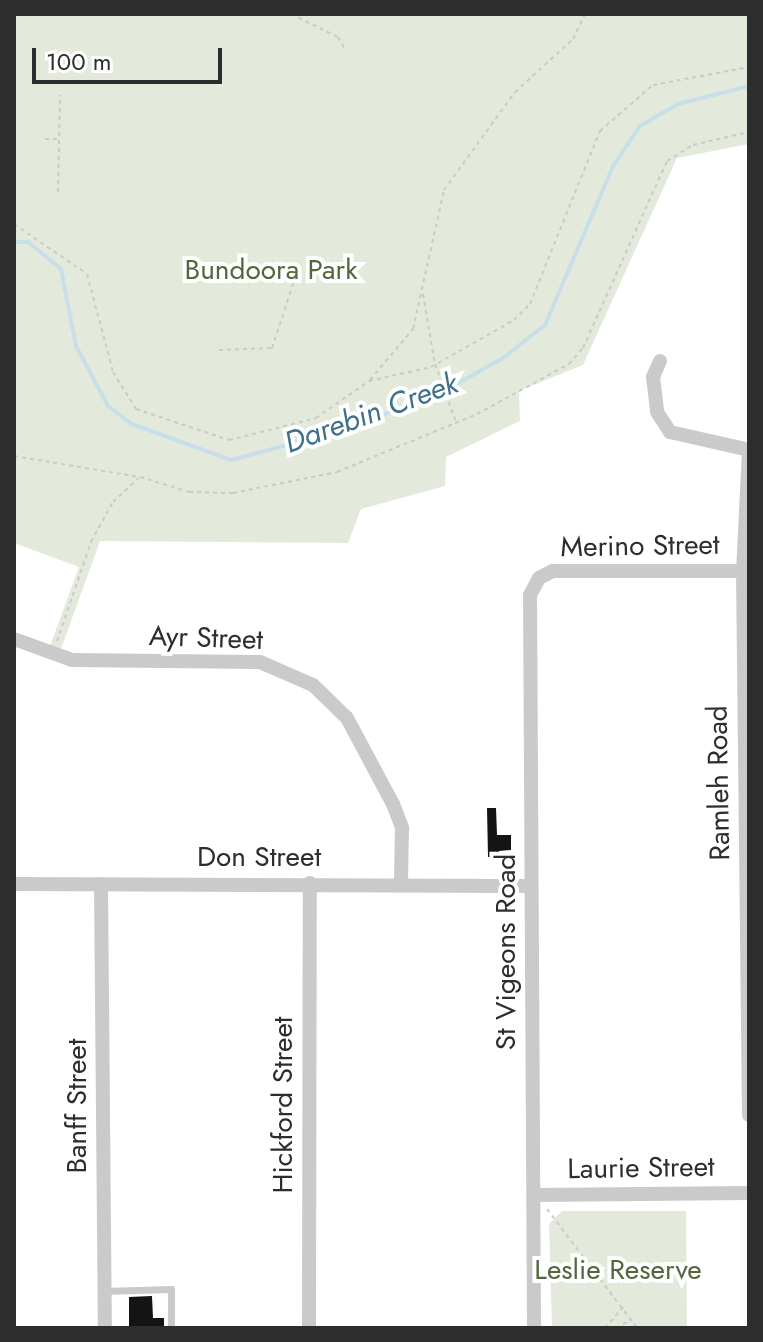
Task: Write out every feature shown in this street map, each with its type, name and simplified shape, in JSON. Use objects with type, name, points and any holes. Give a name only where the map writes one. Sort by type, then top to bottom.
[{"type":"street","points":[[660,361],[653,377],[657,412],[670,432],[749,450]]},
{"type":"street","name":"Ramleh Road","points":[[749,450],[743,571],[749,1115]]},
{"type":"street","name":"Merino Street","points":[[539,578],[553,571],[743,571]]},
{"type":"street","name":"St Vigeons Road","points":[[534,1328],[530,595],[539,578]]},
{"type":"street","name":"Ayr Street","points":[[14,639],[53,654],[83,661],[260,662],[313,685],[347,718],[393,804],[402,828],[401,882]]},
{"type":"street","name":"Don Street","points":[[14,884],[531,882]]},
{"type":"street","name":"Hickford Street","points":[[309,1328],[310,883]]},
{"type":"street","name":"Banff Street","points":[[101,884],[105,1328]]},
{"type":"street","name":"Laurie Street","points":[[534,1195],[749,1193]]},
{"type":"lane","points":[[104,1291],[171,1289],[171,1328]]},
{"type":"path","points":[[291,14],[338,37],[346,51]]},
{"type":"path","points":[[14,224],[87,274],[113,372],[136,409],[229,440],[316,418],[369,381],[413,329],[444,190],[515,92],[573,39],[585,14]]},
{"type":"path","points":[[369,381],[435,364],[514,320],[530,304],[600,131],[619,113],[653,85],[749,67]]},
{"type":"path","points":[[58,192],[60,95]]},
{"type":"path","points":[[14,456],[140,477],[189,492],[280,487],[337,472],[456,423],[569,364],[594,327],[667,161],[693,145],[749,132]]},
{"type":"path","points":[[45,139],[59,139]]},
{"type":"path","points":[[219,350],[272,348],[299,266]]},
{"type":"path","points":[[422,291],[435,364],[456,423]]},
{"type":"path","points":[[53,654],[91,542],[113,502],[140,477]]},
{"type":"path","points":[[546,1208],[625,1305],[637,1328]]},
{"type":"path","points":[[605,1328],[625,1305]]},
{"type":"path","points":[[616,1328],[633,1318]]},
{"type":"path","points":[[614,1319],[621,1324]]},
{"type":"green space","name":"Bundoora Park","points":[[14,14],[749,14],[749,144],[677,158],[583,365],[519,391],[520,421],[446,457],[445,486],[361,509],[348,543],[100,541],[61,649],[50,646],[79,567],[14,543]]},
{"type":"green space","name":"Leslie Reserve","points":[[562,1211],[686,1211],[687,1328],[552,1328],[549,1224]]},
{"type":"building","points":[[487,808],[496,808],[497,835],[511,835],[511,850],[499,851],[499,857],[488,857]]},
{"type":"building","points":[[152,1296],[153,1318],[164,1318],[164,1328],[129,1328],[129,1297]]},
{"type":"waterway","name":"Darebin Creek","points":[[14,242],[28,242],[61,269],[76,346],[108,406],[132,424],[231,460],[344,430],[446,390],[503,358],[545,325],[613,166],[640,126],[678,104],[749,86]]}]
